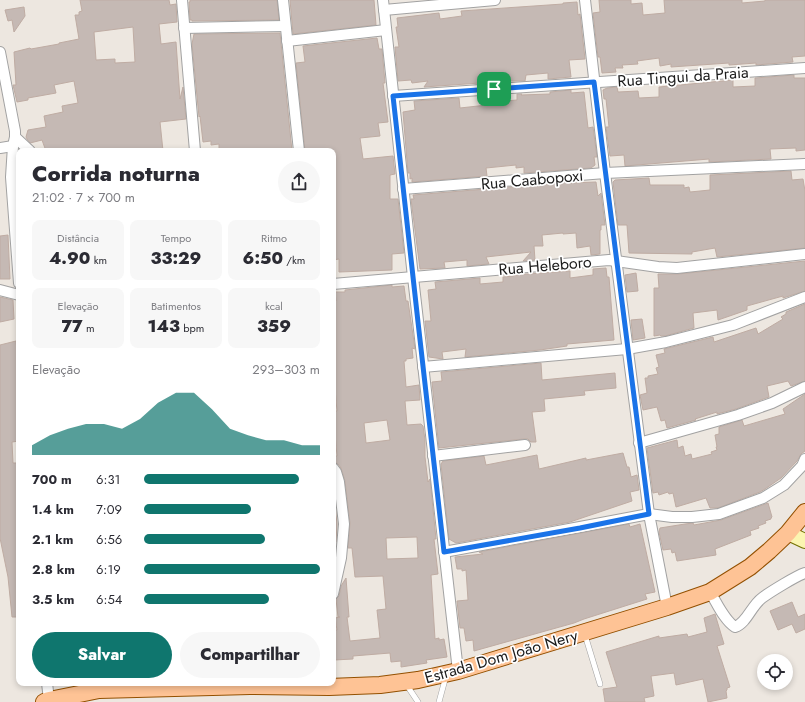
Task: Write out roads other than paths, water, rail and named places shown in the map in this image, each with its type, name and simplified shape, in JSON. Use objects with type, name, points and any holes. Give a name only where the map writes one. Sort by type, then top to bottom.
[{"type":"main road","name":"Estrada Dom João Nery","points":[[336,685],[380,685],[405,682],[452,672],[667,607],[710,592],[750,567],[769,551],[788,533],[805,512]]},
{"type":"main road","name":"Estrada Dom João Nery","points":[[46,701],[99,690],[146,686]]},
{"type":"street","points":[[182,0],[195,148]]},
{"type":"street","points":[[283,0],[299,148]]},
{"type":"street","points":[[452,672],[444,552],[384,5],[496,0]]},
{"type":"street","points":[[585,0],[639,443],[649,514],[667,607]]},
{"type":"street","points":[[184,28],[285,26]]},
{"type":"street","points":[[287,41],[386,30]]},
{"type":"street","points":[[0,52],[3,83],[15,131],[12,177],[16,238]]},
{"type":"street","name":"Rua Tingui da Praia","points":[[393,96],[805,68]]},
{"type":"street","points":[[0,148],[14,142]]},
{"type":"street","points":[[14,142],[25,148]]},
{"type":"street","name":"Rua Caabopoxi","points":[[403,189],[605,173],[805,164]]},
{"type":"street","name":"Rua Heleboro","points":[[336,284],[609,260],[658,267],[677,268],[805,254]]},
{"type":"street","points":[[0,290],[16,293]]},
{"type":"street","points":[[423,367],[627,349],[666,342],[733,325],[805,298]]},
{"type":"street","points":[[639,443],[738,415],[772,403],[805,387]]},
{"type":"street","points":[[433,456],[525,445]]},
{"type":"street","points":[[444,552],[649,514],[672,517],[692,517],[718,514],[763,498],[784,485],[802,466],[805,459]]},
{"type":"street","points":[[336,472],[339,482],[344,524],[341,558],[336,585]]},
{"type":"street","points":[[788,533],[805,541]]},
{"type":"street","points":[[710,592],[726,618],[735,627],[740,626],[745,621],[750,610],[762,598],[805,573]]},
{"type":"street","points":[[46,686],[46,701]]},
{"type":"lane","points":[[584,632],[600,684]]},
{"type":"lane","points":[[439,702],[452,672]]},
{"type":"lane","points":[[405,682],[418,702]]}]
